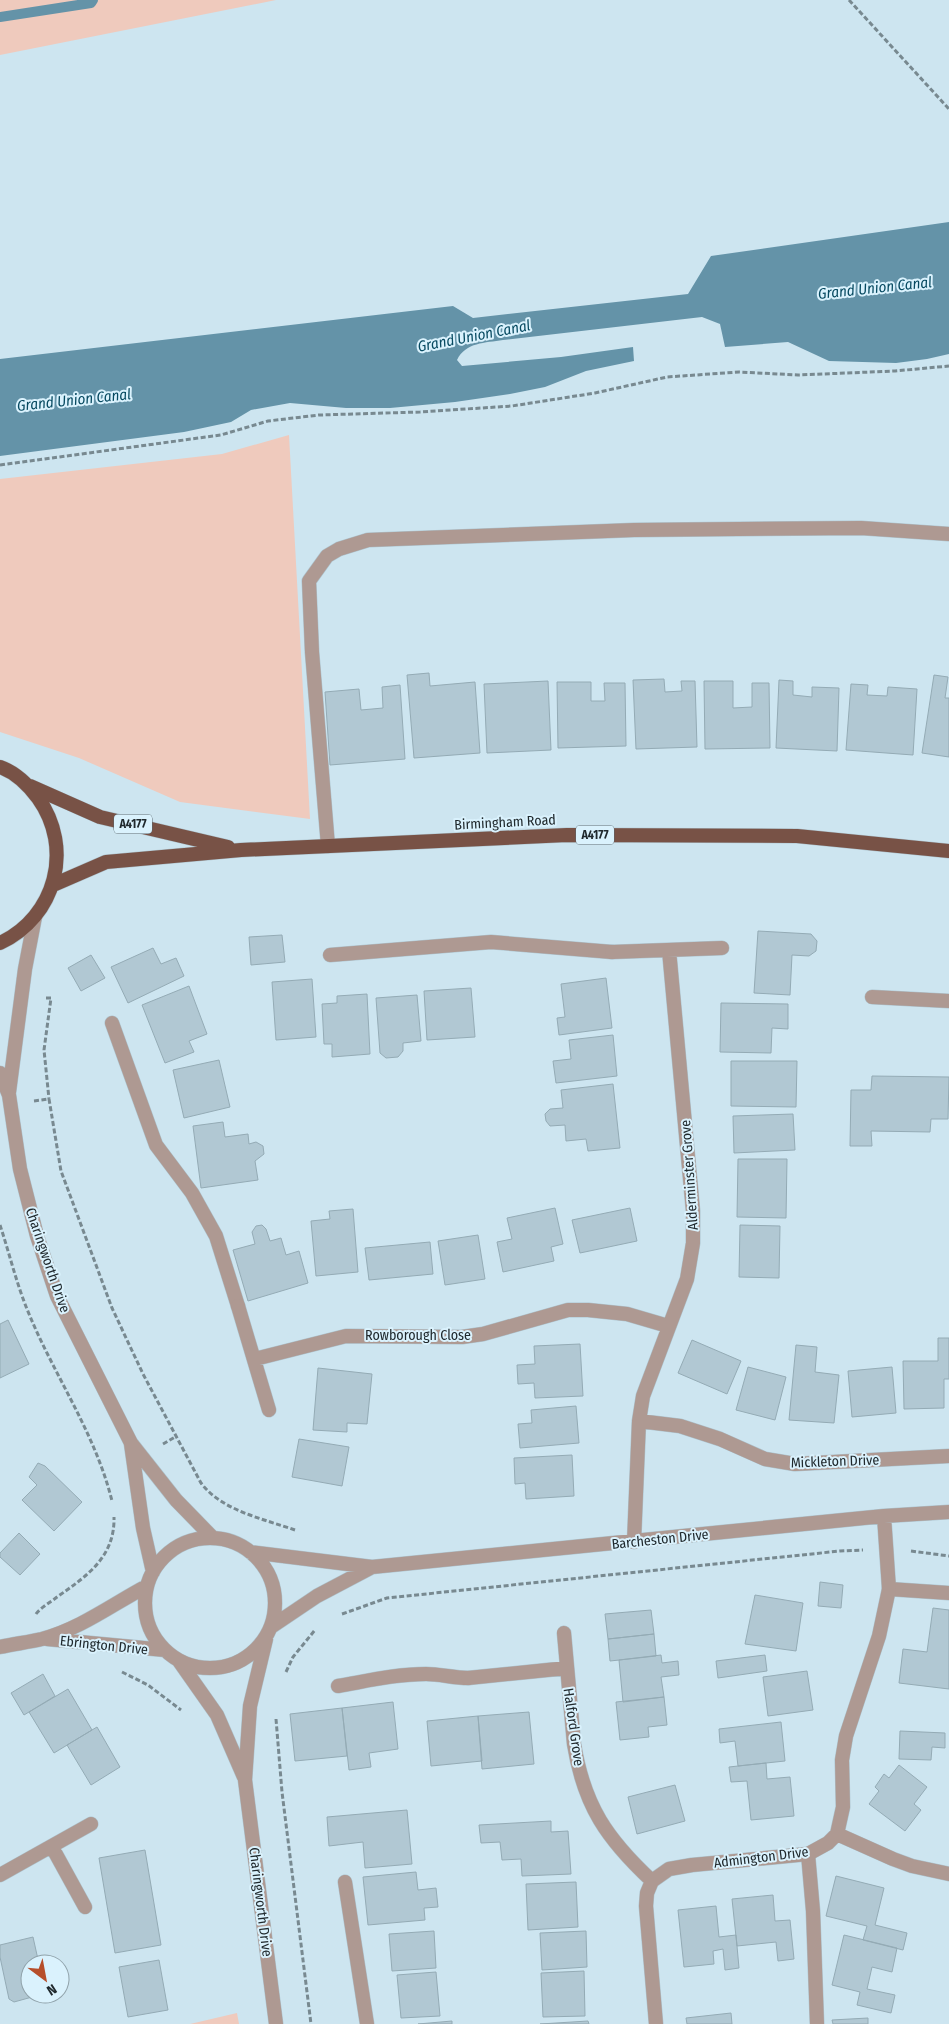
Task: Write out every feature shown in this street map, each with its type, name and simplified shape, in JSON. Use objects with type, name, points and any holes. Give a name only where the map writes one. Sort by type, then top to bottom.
[{"type":"highway","name":"Birmingham Road","points":[[0,767],[29,786],[100,817],[241,850]]},
{"type":"highway","name":"Birmingham Road","points":[[0,943],[15,936],[35,917],[53,885],[57,862],[56,839],[47,810],[29,786]]},
{"type":"highway","name":"Birmingham Road","points":[[53,885],[106,862],[241,850],[567,835],[797,836],[949,850]]},
{"type":"street","points":[[328,846],[312,652],[309,581],[327,556],[340,549],[368,540],[634,530],[861,528],[949,534]]},
{"type":"street","name":"Charingworth Drive","points":[[9,1094],[25,969],[35,917]]},
{"type":"street","points":[[330,955],[491,942],[612,952],[722,948]]},
{"type":"street","name":"Alderminster Grove","points":[[634,1542],[639,1421],[643,1396],[687,1279],[693,1243],[693,1211],[669,950]]},
{"type":"street","points":[[872,997],[949,1002]]},
{"type":"street","points":[[112,1023],[156,1144],[192,1193],[216,1236],[255,1358],[269,1410]]},
{"type":"street","name":"Charingworth Drive","points":[[0,1073],[9,1094],[20,1169],[37,1236],[57,1296],[130,1443],[176,1500],[213,1538]]},
{"type":"street","name":"Rowborough Close","points":[[255,1358],[346,1336],[462,1337],[483,1334],[568,1310],[627,1314],[668,1326]]},
{"type":"street","name":"Mickleton Drive","points":[[639,1421],[680,1426],[720,1439],[765,1459],[795,1464],[949,1456]]},
{"type":"street","name":"Charingworth Drive","points":[[130,1443],[143,1528],[153,1572]]},
{"type":"street","name":"Barcheston Drive","points":[[250,1552],[372,1567],[884,1516],[949,1512]]},
{"type":"street","points":[[884,1516],[889,1590],[879,1636],[846,1736],[842,1760],[843,1807],[836,1834],[892,1859],[912,1866],[949,1874]]},
{"type":"street","points":[[213,1538],[232,1542],[250,1552],[263,1565],[272,1582],[275,1607],[269,1630],[258,1648],[245,1658],[229,1665],[213,1668],[198,1667],[179,1661],[165,1650],[149,1627],[145,1613],[147,1586],[153,1572],[163,1557],[178,1546],[195,1540],[213,1538]]},
{"type":"street","name":"Barcheston Drive","points":[[269,1630],[317,1596],[372,1567]]},
{"type":"street","name":"Ebrington Drive","points":[[0,1647],[44,1639],[111,1608],[147,1586]]},
{"type":"street","points":[[889,1590],[949,1593]]},
{"type":"street","name":"Charingworth Drive","points":[[269,1630],[250,1706],[245,1780],[276,2024]]},
{"type":"street","name":"Halford Grove","points":[[564,1633],[577,1759],[594,1808],[613,1841],[652,1881]]},
{"type":"street","name":"Ebrington Drive","points":[[44,1639],[165,1650]]},
{"type":"street","name":"Charingworth Drive","points":[[179,1661],[217,1715],[245,1780]]},
{"type":"street","name":"Halford Grove","points":[[338,1686],[407,1675],[428,1674],[468,1678],[567,1668]]},
{"type":"street","points":[[0,1875],[91,1824]]},
{"type":"street","name":"Admington Drive","points":[[652,1881],[669,1869],[692,1865],[808,1854],[828,1843],[836,1834]]},
{"type":"street","points":[[52,1847],[85,1907]]},
{"type":"street","points":[[808,1854],[813,1911],[817,2024]]},
{"type":"street","points":[[652,1881],[647,1893],[646,1906],[656,2024]]},
{"type":"street","points":[[345,1882],[367,2024]]},
{"type":"path","points":[[849,0],[949,109]]},
{"type":"path","points":[[0,465],[221,435],[276,420],[512,406],[595,394],[667,376],[739,372],[798,375],[895,371],[949,366]]},
{"type":"path","points":[[43,998],[51,998],[44,1050],[61,1171],[112,1308],[176,1437],[201,1483],[210,1494],[223,1503],[298,1532]]},
{"type":"path","points":[[30,1101],[50,1099]]},
{"type":"path","points":[[0,1225],[26,1308],[92,1443],[106,1475],[114,1509],[114,1528],[110,1547],[96,1566],[78,1582],[36,1612],[44,1639]]},
{"type":"path","points":[[159,1447],[176,1437]]},
{"type":"path","points":[[116,1669],[148,1685],[180,1709],[186,1717]]},
{"type":"path","points":[[245,1780],[280,1776]]},
{"type":"shaded area","points":[[0,0],[276,0],[0,55]]},
{"type":"shaded area","points":[[289,435],[310,819],[180,802],[79,758],[0,732],[0,479],[222,454]]},
{"type":"shaded area","points":[[237,2013],[239,2024],[190,2024]]},
{"type":"water","name":"Grand Union Canal","points":[[949,222],[949,354],[896,363],[829,361],[788,342],[725,347],[720,324],[702,317],[489,342],[477,344],[461,354],[457,360],[462,366],[561,357],[633,347],[634,361],[586,371],[545,387],[510,394],[455,402],[390,408],[346,408],[290,403],[251,410],[231,422],[184,432],[0,456],[0,359],[453,306],[473,318],[688,294],[711,256]]},
{"type":"building","points":[[429,673],[430,686],[475,682],[480,753],[414,758],[407,675]]},
{"type":"building","points":[[934,675],[948,677],[945,698],[949,698],[949,757],[922,753]]},
{"type":"building","points":[[664,679],[665,692],[682,691],[681,681],[695,681],[697,747],[636,749],[633,680]]},
{"type":"building","points":[[779,680],[793,681],[793,695],[812,697],[812,687],[839,688],[837,751],[776,748]]},
{"type":"building","points":[[548,681],[551,750],[487,753],[484,684]]},
{"type":"building","points":[[704,681],[733,681],[733,708],[752,707],[752,683],[769,683],[770,748],[705,749]]},
{"type":"building","points":[[557,682],[591,682],[591,701],[605,701],[604,683],[625,683],[626,746],[558,748]]},
{"type":"building","points":[[851,684],[868,685],[867,695],[887,696],[888,687],[917,689],[913,755],[846,750]]},
{"type":"building","points":[[400,685],[405,759],[330,765],[325,692],[359,689],[361,710],[383,708],[382,687]]},
{"type":"building","points":[[758,931],[811,934],[817,941],[816,951],[809,956],[792,955],[790,995],[754,993]]},
{"type":"building","points":[[282,935],[285,962],[251,965],[249,937]]},
{"type":"building","points":[[153,948],[161,964],[176,958],[184,976],[128,1003],[111,967]]},
{"type":"building","points":[[91,955],[105,978],[81,991],[68,968]]},
{"type":"building","points":[[606,978],[612,1028],[559,1035],[557,1018],[565,1017],[561,984]]},
{"type":"building","points":[[312,979],[316,1037],[276,1040],[272,982]]},
{"type":"building","points":[[189,986],[207,1034],[189,1041],[194,1052],[165,1063],[142,1005]]},
{"type":"building","points":[[471,988],[475,1037],[427,1040],[424,991]]},
{"type":"building","points":[[367,994],[370,1054],[332,1057],[332,1044],[324,1044],[322,1004],[337,1003],[337,996]]},
{"type":"building","points":[[417,995],[421,1041],[403,1043],[403,1051],[398,1057],[386,1058],[380,1053],[376,998]]},
{"type":"building","points":[[721,1003],[788,1004],[788,1029],[772,1028],[771,1053],[720,1052]]},
{"type":"building","points":[[613,1035],[617,1076],[556,1083],[553,1061],[571,1059],[569,1040]]},
{"type":"building","points":[[219,1060],[230,1107],[184,1118],[173,1070]]},
{"type":"building","points":[[731,1061],[797,1061],[796,1107],[731,1106]]},
{"type":"building","points":[[872,1076],[949,1077],[948,1119],[931,1119],[930,1132],[871,1131],[872,1146],[850,1146],[851,1090],[871,1090]]},
{"type":"building","points":[[613,1084],[620,1148],[588,1151],[586,1139],[566,1141],[565,1125],[550,1126],[546,1121],[545,1114],[550,1109],[563,1108],[561,1090]]},
{"type":"building","points":[[793,1114],[795,1150],[734,1153],[733,1116]]},
{"type":"building","points":[[223,1122],[225,1137],[248,1134],[249,1144],[256,1142],[263,1146],[264,1154],[255,1161],[258,1180],[201,1188],[193,1126]]},
{"type":"building","points":[[738,1159],[787,1159],[786,1218],[737,1217]]},
{"type":"building","points":[[555,1208],[563,1244],[551,1247],[554,1261],[503,1272],[497,1242],[512,1239],[507,1218]]},
{"type":"building","points":[[630,1208],[637,1241],[580,1253],[572,1220]]},
{"type":"building","points":[[353,1209],[358,1272],[316,1276],[311,1221],[330,1219],[329,1211]]},
{"type":"building","points":[[262,1225],[266,1229],[270,1241],[281,1238],[286,1255],[299,1251],[308,1283],[248,1301],[233,1250],[255,1244],[252,1232],[256,1226]]},
{"type":"building","points":[[740,1225],[780,1226],[779,1278],[739,1277]]},
{"type":"building","points":[[478,1235],[485,1279],[445,1285],[438,1241]]},
{"type":"building","points":[[430,1242],[433,1274],[369,1280],[365,1248]]},
{"type":"building","points":[[8,1320],[29,1364],[0,1378],[0,1324]]},
{"type":"building","points":[[938,1338],[949,1338],[949,1379],[944,1379],[944,1408],[904,1409],[903,1361],[938,1361]]},
{"type":"building","points":[[692,1340],[741,1361],[727,1394],[678,1373]]},
{"type":"building","points":[[580,1344],[583,1396],[535,1398],[534,1383],[518,1384],[517,1365],[535,1364],[534,1346]]},
{"type":"building","points":[[796,1345],[817,1347],[815,1372],[839,1375],[834,1423],[789,1420]]},
{"type":"building","points":[[748,1367],[786,1377],[775,1420],[736,1410]]},
{"type":"building","points":[[892,1367],[896,1413],[852,1417],[848,1371]]},
{"type":"building","points":[[318,1368],[372,1374],[367,1424],[347,1423],[347,1432],[313,1430]]},
{"type":"building","points":[[576,1406],[579,1443],[520,1448],[518,1424],[532,1423],[531,1410]]},
{"type":"building","points":[[299,1439],[349,1447],[342,1486],[292,1477]]},
{"type":"building","points":[[572,1455],[574,1496],[526,1499],[525,1483],[515,1484],[514,1458]]},
{"type":"building","points":[[38,1463],[45,1466],[82,1502],[54,1531],[22,1500],[37,1485],[29,1477]]},
{"type":"building","points":[[19,1533],[40,1554],[20,1575],[0,1557],[0,1553]]},
{"type":"building","points":[[820,1582],[843,1585],[841,1608],[818,1606]]},
{"type":"building","points":[[755,1595],[803,1603],[796,1651],[745,1644]]},
{"type":"building","points":[[933,1608],[949,1610],[949,1689],[899,1683],[903,1649],[927,1652]]},
{"type":"building","points":[[651,1610],[654,1634],[608,1639],[605,1614]]},
{"type":"building","points":[[654,1634],[656,1656],[610,1661],[608,1639]]},
{"type":"building","points":[[661,1655],[662,1663],[678,1661],[679,1675],[661,1677],[664,1697],[623,1702],[619,1660]]},
{"type":"building","points":[[765,1655],[767,1671],[718,1678],[716,1661]]},
{"type":"building","points":[[807,1671],[813,1710],[768,1716],[763,1677]]},
{"type":"building","points":[[43,1674],[55,1696],[24,1715],[11,1693]]},
{"type":"building","points":[[68,1689],[92,1730],[54,1753],[29,1712]]},
{"type":"building","points":[[664,1697],[667,1725],[648,1727],[649,1737],[620,1740],[616,1702]]},
{"type":"building","points":[[393,1702],[398,1749],[369,1753],[371,1767],[349,1770],[342,1708]]},
{"type":"building","points":[[342,1708],[347,1756],[295,1761],[290,1714]]},
{"type":"building","points":[[529,1712],[534,1764],[482,1769],[478,1716]]},
{"type":"building","points":[[478,1716],[482,1761],[431,1766],[427,1721]]},
{"type":"building","points":[[781,1722],[785,1761],[738,1766],[735,1741],[720,1743],[719,1729]]},
{"type":"building","points":[[97,1727],[120,1767],[91,1785],[67,1745]]},
{"type":"building","points":[[900,1731],[945,1733],[945,1748],[932,1747],[931,1760],[899,1759]]},
{"type":"building","points":[[766,1763],[767,1779],[790,1777],[794,1816],[751,1820],[747,1781],[731,1782],[729,1767]]},
{"type":"building","points":[[899,1765],[927,1787],[914,1804],[921,1810],[905,1831],[869,1804],[879,1791],[875,1787],[884,1774],[889,1778]]},
{"type":"building","points":[[675,1785],[685,1821],[637,1834],[628,1797]]},
{"type":"building","points":[[407,1810],[412,1864],[365,1868],[363,1842],[329,1846],[327,1817]]},
{"type":"building","points":[[551,1821],[551,1832],[568,1831],[571,1874],[522,1876],[521,1859],[502,1860],[500,1842],[481,1843],[479,1825]]},
{"type":"building","points":[[145,1850],[161,1945],[115,1953],[99,1858]]},
{"type":"building","points":[[416,1872],[418,1890],[436,1888],[438,1907],[424,1908],[425,1920],[368,1925],[363,1877]]},
{"type":"building","points":[[836,1876],[884,1888],[875,1925],[907,1933],[903,1950],[863,1940],[867,1926],[826,1916]]},
{"type":"building","points":[[576,1882],[578,1927],[528,1930],[526,1884]]},
{"type":"building","points":[[773,1895],[775,1921],[790,1920],[794,1959],[778,1961],[776,1942],[737,1946],[732,1899]]},
{"type":"building","points":[[716,1906],[719,1937],[736,1935],[739,1968],[725,1970],[723,1949],[713,1951],[714,1964],[684,1967],[678,1910]]},
{"type":"building","points":[[434,1931],[436,1968],[392,1971],[389,1934]]},
{"type":"building","points":[[586,1931],[587,1967],[542,1970],[540,1933]]},
{"type":"building","points":[[844,1935],[897,1948],[892,1972],[872,1967],[867,1989],[895,1995],[891,2013],[857,2005],[860,1992],[832,1985]]},
{"type":"building","points":[[33,1937],[37,1954],[20,1954],[20,2000],[14,2002],[9,1999],[0,1957],[0,1945]]},
{"type":"building","points":[[159,1960],[168,2010],[128,2017],[119,1967]]},
{"type":"building","points":[[584,1971],[585,2016],[543,2017],[541,1973]]},
{"type":"building","points":[[436,1972],[440,2016],[401,2018],[397,1975]]},
{"type":"building","points":[[731,2013],[732,2024],[687,2024],[686,2018]]},
{"type":"building","points":[[868,2018],[868,2024],[833,2024],[832,2020]]},
{"type":"building","points":[[452,2021],[452,2024],[418,2024]]},
{"type":"building","points":[[588,2021],[589,2024],[540,2024]]},
{"type":"waterway","points":[[0,17],[91,3],[93,0]]}]
